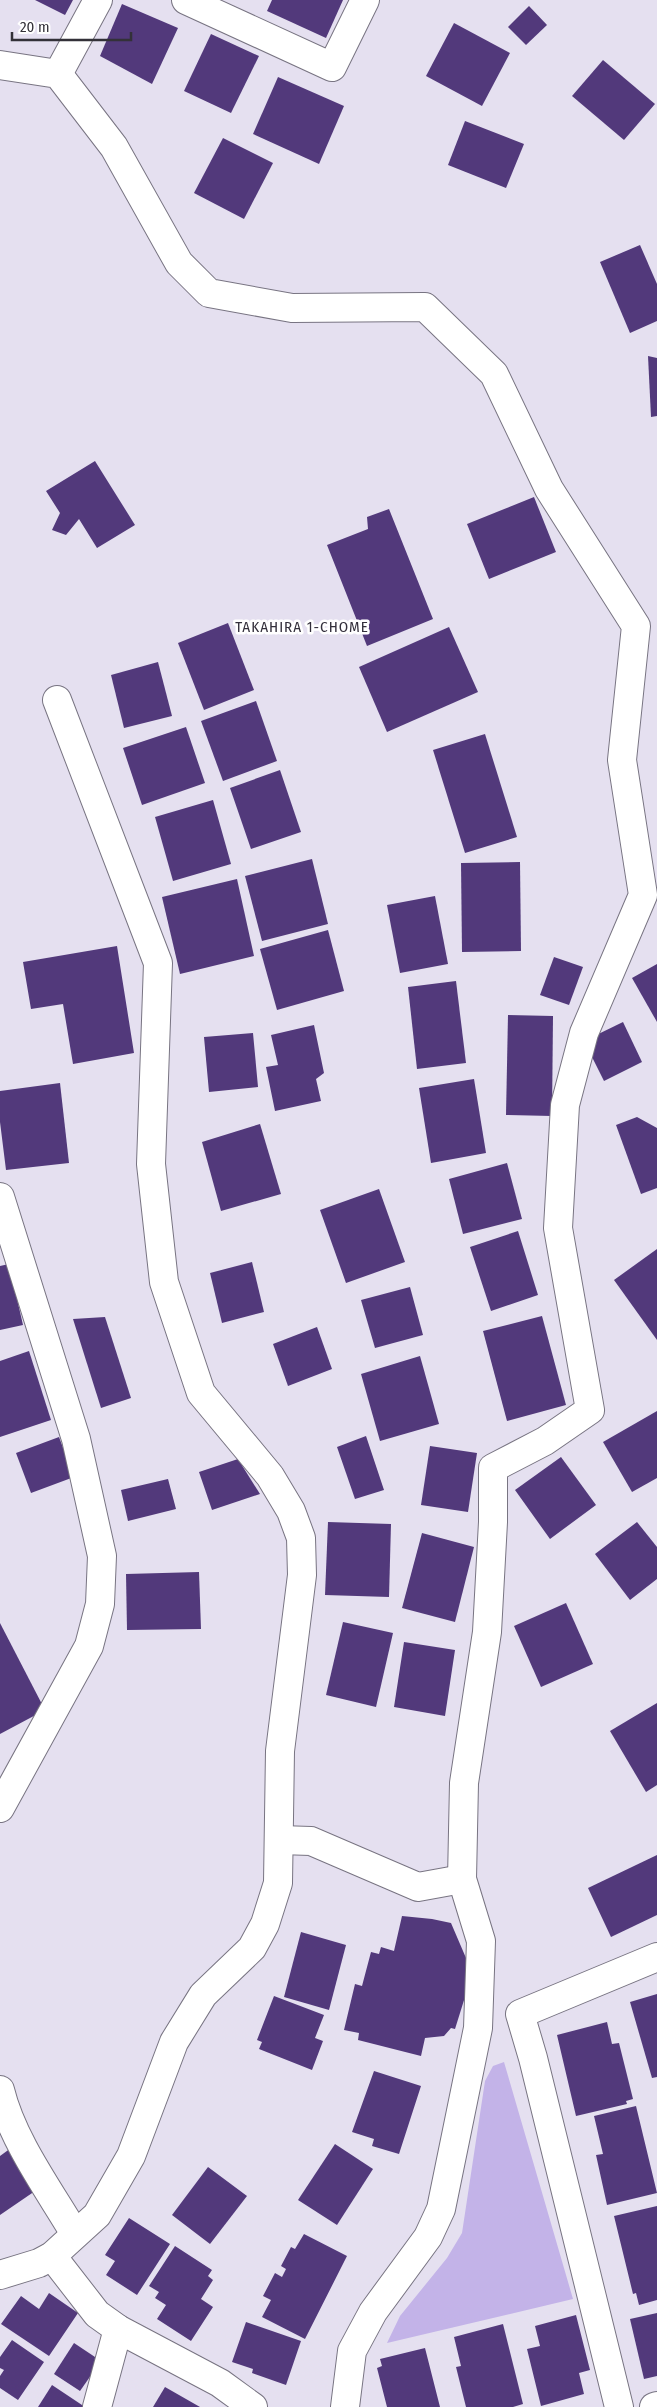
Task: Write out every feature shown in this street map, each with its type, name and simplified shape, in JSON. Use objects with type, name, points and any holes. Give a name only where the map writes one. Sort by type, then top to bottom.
[{"type":"street","points":[[58,74],[98,0]]},
{"type":"street","points":[[186,0],[332,67],[365,0]]},
{"type":"street","points":[[0,65],[58,74],[114,147],[179,263],[209,293],[292,308],[425,307],[494,374],[549,489],[636,626],[622,760],[643,895],[584,1033],[565,1105],[558,1228],[590,1410],[545,1440],[493,1468],[493,1522],[487,1632],[464,1784],[462,1879],[481,1941],[478,2028],[442,2209],[428,2237],[373,2312],[352,2351],[345,2407]]},
{"type":"street","points":[[0,2275],[39,2263],[52,2256],[97,2215],[131,2156],[174,2042],[203,1995],[252,1948],[265,1924],[278,1883],[280,1751],[302,1575],[300,1538],[291,1511],[270,1476],[201,1393],[164,1282],[151,1164],[158,963],[57,700]]},
{"type":"street","points":[[0,1196],[76,1439],[102,1556],[100,1604],[89,1646],[0,1808]]},
{"type":"street","points":[[280,1840],[311,1840],[418,1887],[462,1879]]},
{"type":"street","points":[[478,2028],[520,2014],[657,1957]]},
{"type":"street","points":[[520,2014],[533,2058],[619,2407]]},
{"type":"street","points":[[0,2090],[2,2100],[26,2153],[75,2234]]},
{"type":"street","points":[[52,2256],[97,2314],[118,2329],[220,2383],[252,2407]]},
{"type":"street","points":[[97,2407],[118,2329]]},
{"type":"shaded area","points":[[504,2062],[573,2299],[387,2343],[400,2316],[447,2258],[462,2233],[485,2081],[493,2066]]},
{"type":"building","points":[[35,0],[73,0],[65,15]]},
{"type":"building","points":[[272,0],[343,0],[326,38],[267,11]]},
{"type":"building","points":[[122,4],[178,28],[152,84],[100,56]]},
{"type":"building","points":[[529,6],[547,25],[526,45],[508,27]]},
{"type":"building","points":[[454,23],[510,53],[482,106],[426,76]]},
{"type":"building","points":[[211,34],[259,56],[231,113],[184,91]]},
{"type":"building","points":[[603,60],[655,104],[624,140],[572,96]]},
{"type":"building","points":[[278,77],[344,106],[319,164],[253,134]]},
{"type":"building","points":[[465,121],[524,144],[506,188],[448,165]]},
{"type":"building","points":[[223,138],[273,163],[244,219],[194,193]]},
{"type":"building","points":[[640,245],[657,284],[657,321],[630,333],[600,262]]},
{"type":"building","points":[[648,356],[657,358],[657,416],[651,417]]},
{"type":"building","points":[[95,461],[135,525],[97,548],[79,519],[66,535],[52,530],[60,513],[46,491]]},
{"type":"building","points":[[534,497],[556,552],[489,579],[467,524]]},
{"type":"building","points":[[389,509],[433,619],[367,646],[327,545],[368,529],[367,517]]},
{"type":"building","points":[[228,623],[254,690],[204,710],[178,643]]},
{"type":"building","points":[[449,627],[478,692],[387,732],[359,667]]},
{"type":"building","points":[[158,662],[172,716],[124,728],[111,675]]},
{"type":"building","points":[[256,701],[277,761],[223,781],[201,721]]},
{"type":"building","points":[[186,727],[205,783],[142,805],[123,748]]},
{"type":"building","points":[[485,734],[517,837],[465,853],[433,750]]},
{"type":"building","points":[[280,770],[301,832],[251,849],[230,788]]},
{"type":"building","points":[[213,800],[231,864],[173,881],[155,817]]},
{"type":"building","points":[[312,859],[328,924],[262,941],[245,876]]},
{"type":"building","points":[[520,862],[521,951],[462,952],[461,863]]},
{"type":"building","points":[[237,879],[254,956],[180,974],[162,897]]},
{"type":"building","points":[[435,896],[448,964],[400,973],[387,905]]},
{"type":"building","points":[[328,930],[344,991],[277,1010],[260,949]]},
{"type":"building","points":[[117,946],[134,1053],[73,1064],[63,1004],[31,1009],[23,962]]},
{"type":"building","points":[[554,957],[583,967],[569,1005],[540,995]]},
{"type":"building","points":[[657,964],[657,1022],[632,978]]},
{"type":"building","points":[[456,981],[466,1063],[417,1069],[408,987]]},
{"type":"building","points":[[508,1015],[553,1016],[552,1116],[506,1115]]},
{"type":"building","points":[[623,1022],[642,1062],[604,1081],[584,1041]]},
{"type":"building","points":[[314,1025],[324,1073],[316,1079],[321,1101],[275,1111],[266,1067],[278,1065],[271,1035]]},
{"type":"building","points":[[253,1033],[258,1087],[209,1092],[204,1037]]},
{"type":"building","points":[[474,1079],[486,1153],[431,1163],[419,1088]]},
{"type":"building","points":[[60,1083],[69,1163],[6,1170],[0,1122],[0,1091]]},
{"type":"building","points":[[637,1117],[657,1128],[657,1188],[641,1194],[616,1125]]},
{"type":"building","points":[[260,1124],[281,1194],[221,1211],[202,1142]]},
{"type":"building","points":[[507,1163],[522,1219],[463,1234],[449,1179]]},
{"type":"building","points":[[379,1189],[405,1262],[346,1283],[320,1210]]},
{"type":"building","points":[[518,1231],[538,1295],[491,1311],[470,1247]]},
{"type":"building","points":[[657,1249],[657,1340],[614,1280]]},
{"type":"building","points":[[252,1262],[264,1312],[222,1323],[210,1273]]},
{"type":"building","points":[[9,1264],[23,1325],[0,1330],[0,1266]]},
{"type":"building","points":[[410,1287],[423,1335],[375,1348],[361,1300]]},
{"type":"building","points":[[542,1316],[566,1405],[507,1421],[483,1331]]},
{"type":"building","points":[[105,1317],[131,1398],[101,1408],[73,1319]]},
{"type":"building","points":[[317,1327],[332,1369],[288,1386],[273,1344]]},
{"type":"building","points":[[29,1351],[51,1420],[0,1437],[0,1361]]},
{"type":"building","points":[[420,1356],[439,1424],[380,1441],[361,1374]]},
{"type":"building","points":[[657,1411],[657,1478],[632,1492],[603,1442]]},
{"type":"building","points":[[366,1436],[384,1490],[355,1499],[337,1447]]},
{"type":"building","points":[[59,1437],[74,1477],[31,1493],[16,1453]]},
{"type":"building","points":[[430,1446],[477,1453],[468,1512],[421,1505]]},
{"type":"building","points":[[561,1457],[596,1505],[550,1539],[515,1490]]},
{"type":"building","points":[[238,1459],[260,1494],[212,1510],[199,1472]]},
{"type":"building","points":[[168,1479],[176,1509],[128,1521],[121,1490]]},
{"type":"building","points":[[328,1522],[391,1524],[389,1597],[325,1595]]},
{"type":"building","points":[[637,1522],[657,1547],[657,1579],[630,1600],[595,1554]]},
{"type":"building","points":[[422,1533],[474,1547],[455,1622],[402,1608]]},
{"type":"building","points":[[199,1572],[201,1629],[127,1630],[126,1574]]},
{"type":"building","points":[[566,1603],[593,1664],[541,1687],[514,1626]]},
{"type":"building","points":[[343,1622],[393,1633],[376,1707],[326,1695]]},
{"type":"building","points":[[0,1623],[45,1710],[0,1734]]},
{"type":"building","points":[[404,1642],[455,1650],[445,1716],[394,1707]]},
{"type":"building","points":[[657,1703],[657,1785],[646,1792],[610,1731]]},
{"type":"building","points":[[657,1855],[657,1915],[611,1937],[588,1888]]},
{"type":"building","points":[[402,1916],[451,1923],[466,1958],[465,1997],[455,2029],[451,2028],[444,2036],[425,2038],[421,2056],[358,2040],[359,2033],[344,2030],[355,1984],[362,1986],[371,1952],[379,1954],[381,1947],[394,1951]]},
{"type":"building","points":[[301,1932],[346,1945],[329,2010],[284,1997]]},
{"type":"building","points":[[657,1994],[657,2077],[652,2078],[630,2002]]},
{"type":"building","points":[[274,1996],[324,2015],[315,2038],[323,2041],[312,2070],[259,2049],[262,2042],[257,2040]]},
{"type":"building","points":[[607,2022],[612,2044],[619,2043],[633,2099],[626,2101],[627,2104],[576,2116],[557,2035]]},
{"type":"building","points":[[374,2071],[421,2086],[399,2154],[372,2146],[374,2139],[352,2132]]},
{"type":"building","points":[[636,2106],[657,2193],[607,2205],[596,2155],[603,2154],[594,2116]]},
{"type":"building","points":[[335,2144],[373,2169],[337,2225],[298,2200]]},
{"type":"building","points":[[11,2148],[38,2189],[0,2215],[0,2156]]},
{"type":"building","points":[[208,2167],[247,2196],[210,2244],[172,2215]]},
{"type":"building","points":[[657,2206],[657,2300],[639,2305],[636,2293],[633,2294],[614,2216]]},
{"type":"building","points":[[129,2218],[170,2244],[137,2295],[106,2275],[115,2261],[105,2255]]},
{"type":"building","points":[[304,2234],[347,2256],[305,2339],[262,2317],[271,2300],[263,2296],[275,2273],[282,2277],[286,2269],[281,2266],[291,2247],[295,2249]]},
{"type":"building","points":[[175,2246],[212,2270],[208,2276],[213,2280],[201,2299],[213,2307],[191,2341],[157,2319],[166,2305],[155,2298],[159,2292],[149,2286]]},
{"type":"building","points":[[49,2293],[78,2313],[49,2356],[1,2324],[21,2296],[39,2309]]},
{"type":"building","points":[[657,2313],[657,2376],[644,2379],[630,2319]]},
{"type":"building","points":[[576,2315],[590,2370],[579,2373],[584,2394],[541,2406],[527,2349],[540,2346],[535,2326]]},
{"type":"building","points":[[246,2322],[301,2341],[286,2385],[252,2373],[253,2369],[232,2362]]},
{"type":"building","points":[[503,2324],[523,2404],[513,2407],[466,2407],[456,2367],[461,2366],[454,2337]]},
{"type":"building","points":[[12,2340],[44,2362],[18,2400],[0,2388],[0,2376],[4,2370],[0,2368],[0,2357]]},
{"type":"building","points":[[74,2343],[101,2361],[80,2391],[54,2374]]},
{"type":"building","points":[[425,2348],[440,2407],[387,2407],[377,2368],[382,2366],[380,2359]]},
{"type":"building","points":[[52,2385],[85,2407],[38,2407]]},
{"type":"building","points":[[165,2387],[200,2407],[153,2407]]},
{"type":"district","name":"TAKAHIRA 1-CHOME","points":[[302,627]]}]
